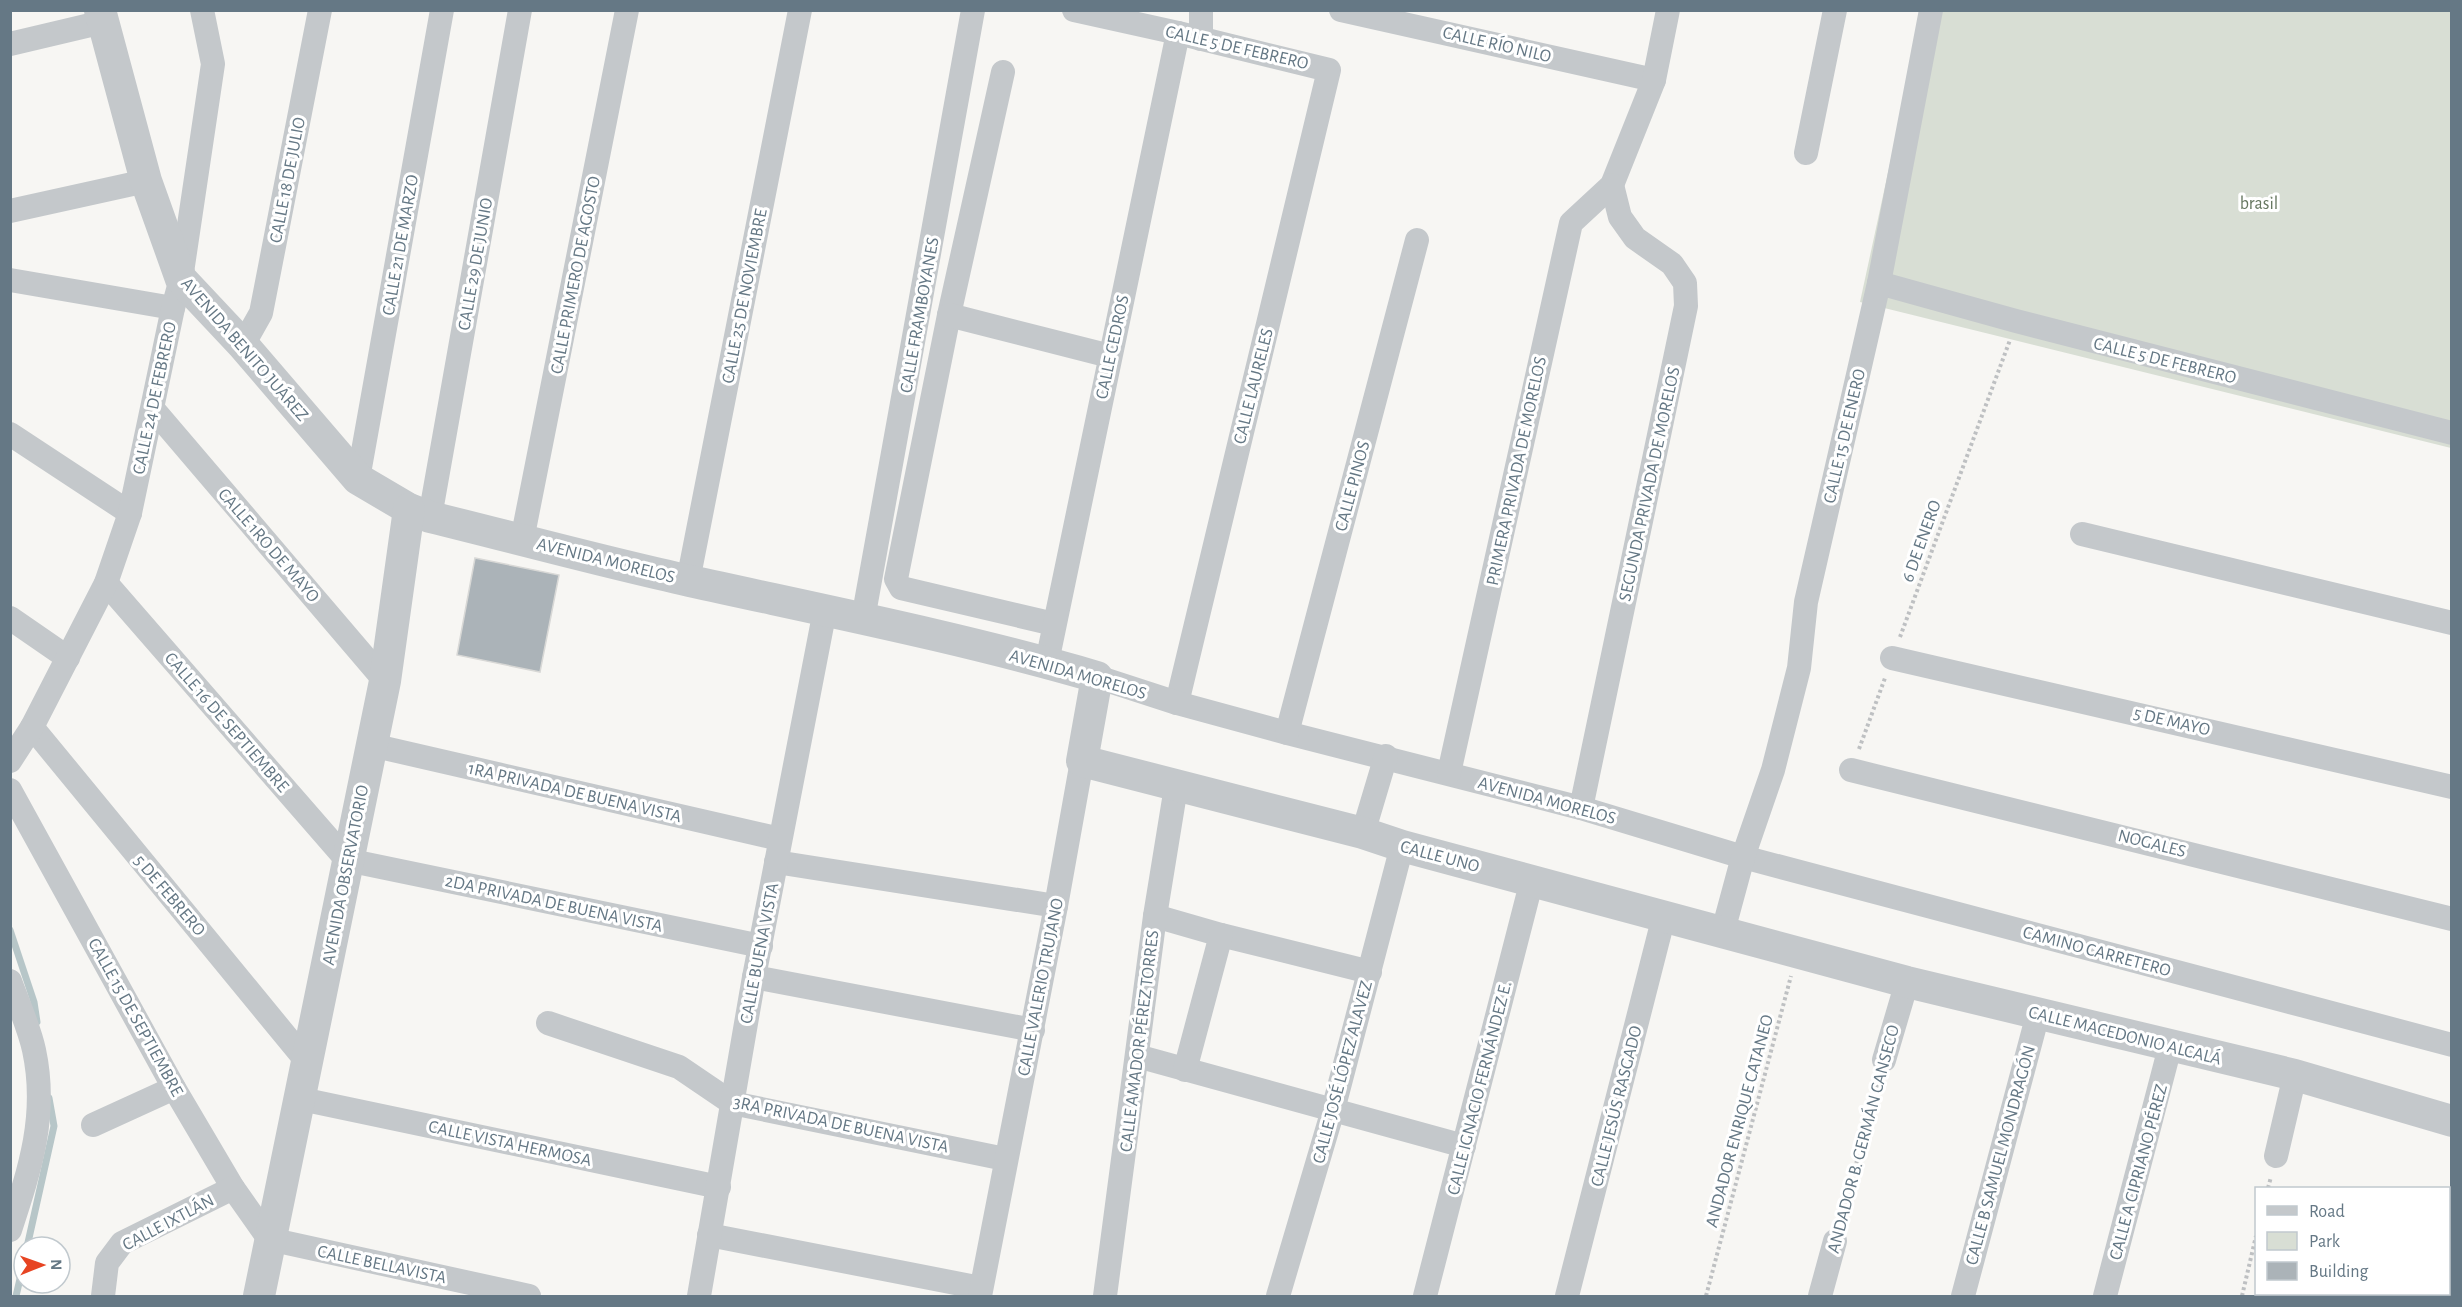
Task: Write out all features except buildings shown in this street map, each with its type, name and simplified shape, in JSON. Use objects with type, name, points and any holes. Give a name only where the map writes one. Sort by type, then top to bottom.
[{"type":"street","name":"CALLE 24 DE FEBRERO","points":[[10,761],[32,727],[106,583],[130,513],[177,294],[213,64],[202,10]]},
{"type":"street","name":"CALLE 18 DE JULIO","points":[[243,345],[261,313],[320,10]]},
{"type":"street","name":"CALLE 21 DE MARZO","points":[[358,479],[442,10]]},
{"type":"street","name":"CALLE 29 DE JUNIO","points":[[420,513],[520,10]]},
{"type":"street","name":"CALLE PRIMERO DE AGOSTO","points":[[522,540],[627,10]]},
{"type":"street","name":"CALLE 25 DE NOVIEMBRE","points":[[688,581],[800,10]]},
{"type":"street","name":"CALLE FRAMBOYANES","points":[[863,619],[973,10]]},
{"type":"street","name":"CALLE 5 DE FEBRERO","points":[[1074,10],[1329,69]]},
{"type":"street","points":[[1201,10],[1201,39]]},
{"type":"street","name":"CALLE RÍO NILO","points":[[1341,10],[1424,19],[1654,80]]},
{"type":"street","points":[[1612,185],[1654,80],[1668,10]]},
{"type":"street","points":[[1806,153],[1835,10]]},
{"type":"street","name":"CALLE 15 DE ENERO","points":[[1723,931],[1743,857],[1773,770],[1799,668],[1806,602],[1879,283],[1931,10]]},
{"type":"street","name":"AVENIDA BENITO JUÁREZ","points":[[101,16],[177,294],[243,345],[358,479],[420,513]]},
{"type":"street","points":[[10,44],[101,16]]},
{"type":"street","name":"CALLE CEDROS","points":[[1047,662],[1178,33]]},
{"type":"street","name":"CALLE LAURELES","points":[[1177,703],[1329,69]]},
{"type":"street","points":[[1003,72],[949,315],[896,579],[901,588],[1054,624]]},
{"type":"street","points":[[10,211],[146,181]]},
{"type":"street","name":"PRIMERA PRIVADA DE MORELOS","points":[[1449,773],[1570,223],[1612,185]]},
{"type":"street","name":"SEGUNDA PRIVADA DE MORELOS","points":[[1581,808],[1686,306],[1685,283],[1672,264],[1635,238],[1620,217],[1612,185]]},
{"type":"street","name":"CALLE PINOS","points":[[1287,733],[1417,240]]},
{"type":"street","points":[[10,280],[177,294]]},
{"type":"street","name":"CALLE 5 DE FEBRERO","points":[[1879,283],[2016,321],[2451,433]]},
{"type":"street","points":[[949,315],[1110,356]]},
{"type":"street","name":"CALLE 1RO DE MAYO","points":[[153,409],[385,681]]},
{"type":"street","points":[[10,434],[130,513]]},
{"type":"street","name":"AVENIDA MORELOS","points":[[420,513],[688,581],[825,610],[1047,662],[1177,703],[1581,808],[1743,857]]},
{"type":"street","name":"AVENIDA OBSERVATORIO","points":[[259,1296],[420,513]]},
{"type":"street","points":[[2082,534],[2451,623]]},
{"type":"street","name":"CALLE 16 DE SEPTIEMBRE","points":[[106,583],[347,861]]},
{"type":"street","name":"CALLE BUENA VISTA","points":[[699,1296],[754,977],[825,610]]},
{"type":"street","points":[[10,618],[69,658]]},
{"type":"street","name":"5 DE MAYO","points":[[1892,658],[2451,787]]},
{"type":"street","name":"CALLE VALERIO TRUJANO","points":[[980,1292],[1005,1159],[1033,1030],[1097,677]]},
{"type":"street","name":"5 DE FEBRERO","points":[[32,727],[308,1063]]},
{"type":"street","name":"1RA PRIVADA DE BUENA VISTA","points":[[371,746],[778,851],[1056,906]]},
{"type":"street","points":[[1363,833],[1386,756]]},
{"type":"street","name":"CALLE UNO","points":[[1082,761],[1176,787],[1363,833],[1402,846],[1798,952]]},
{"type":"street","name":"NOGALES","points":[[1851,770],[2451,919]]},
{"type":"street","name":"CALLE AMADOR PÉREZ TORRES","points":[[1105,1296],[1155,916],[1176,787]]},
{"type":"street","name":"CALLE 15 DE SEPTIEMBRE","points":[[10,790],[174,1088],[233,1188],[269,1239]]},
{"type":"street","name":"CALLE JOSÉ LÓPEZ ALAVEZ","points":[[1278,1296],[1333,1110],[1402,846]]},
{"type":"street","name":"CAMINO CARRETERO","points":[[1743,857],[2451,1045]]},
{"type":"street","name":"2DA PRIVADA DE BUENA VISTA","points":[[347,861],[761,946]]},
{"type":"street","name":"CALLE IGNACIO FERNÁNDEZ E.","points":[[1425,1296],[1532,880]]},
{"type":"street","points":[[1155,916],[1370,972]]},
{"type":"street","name":"CALLE JESÚS RASGADO","points":[[1567,1296],[1665,916]]},
{"type":"street","points":[[1185,1070],[1221,935]]},
{"type":"street","name":"CALLE MACEDONIO ALCALÁ","points":[[1798,952],[1907,982],[2295,1076],[2451,1121]]},
{"type":"street","points":[[754,977],[1033,1030]]},
{"type":"street","points":[[10,981],[34,1050],[40,1113],[30,1168],[10,1230]]},
{"type":"street","name":"ANDADOR B. GERMÁN CANSECO","points":[[1884,1060],[1907,982]]},
{"type":"street","name":"CALLE B SAMUEL MONDRAGÓN","points":[[1963,1296],[2038,1014]]},
{"type":"street","name":"3RA PRIVADA DE BUENA VISTA","points":[[548,1023],[679,1067],[732,1103],[1005,1159]]},
{"type":"street","name":"CALLE A CIPRIANO PÉREZ","points":[[2105,1296],[2170,1047]]},
{"type":"street","points":[[1137,1056],[1464,1146]]},
{"type":"street","points":[[2276,1156],[2295,1076]]},
{"type":"street","points":[[93,1125],[174,1088]]},
{"type":"street","name":"CALLE VISTA HERMOSA","points":[[301,1099],[718,1187]]},
{"type":"street","name":"CALLE IXTLÁN","points":[[103,1296],[107,1263],[122,1243],[233,1188]]},
{"type":"street","points":[[710,1235],[980,1292]]},
{"type":"street","name":"CALLE BELLAVISTA","points":[[269,1239],[529,1296]]},
{"type":"street","name":"ANDADOR B. GERMÁN CANSECO","points":[[1820,1296],[1835,1241]]},
{"type":"path","name":"6 DE ENERO","points":[[1851,770],[2016,321]]},
{"type":"path","name":"ANDADOR ENRIQUE CATANEO","points":[[1706,1296],[1798,952]]},
{"type":"path","name":"ANDADOR B. GERMÁN CANSECO","points":[[1835,1241],[1884,1060]]},
{"type":"path","points":[[2242,1296],[2255,1240]]},
{"type":"green space","name":"brasil","points":[[1923,11],[2451,11],[2451,448],[1860,302]]},
{"type":"waterway","points":[[10,930],[34,1002],[37,1022]]},
{"type":"waterway","points":[[30,1235],[54,1126],[49,1098]]}]
